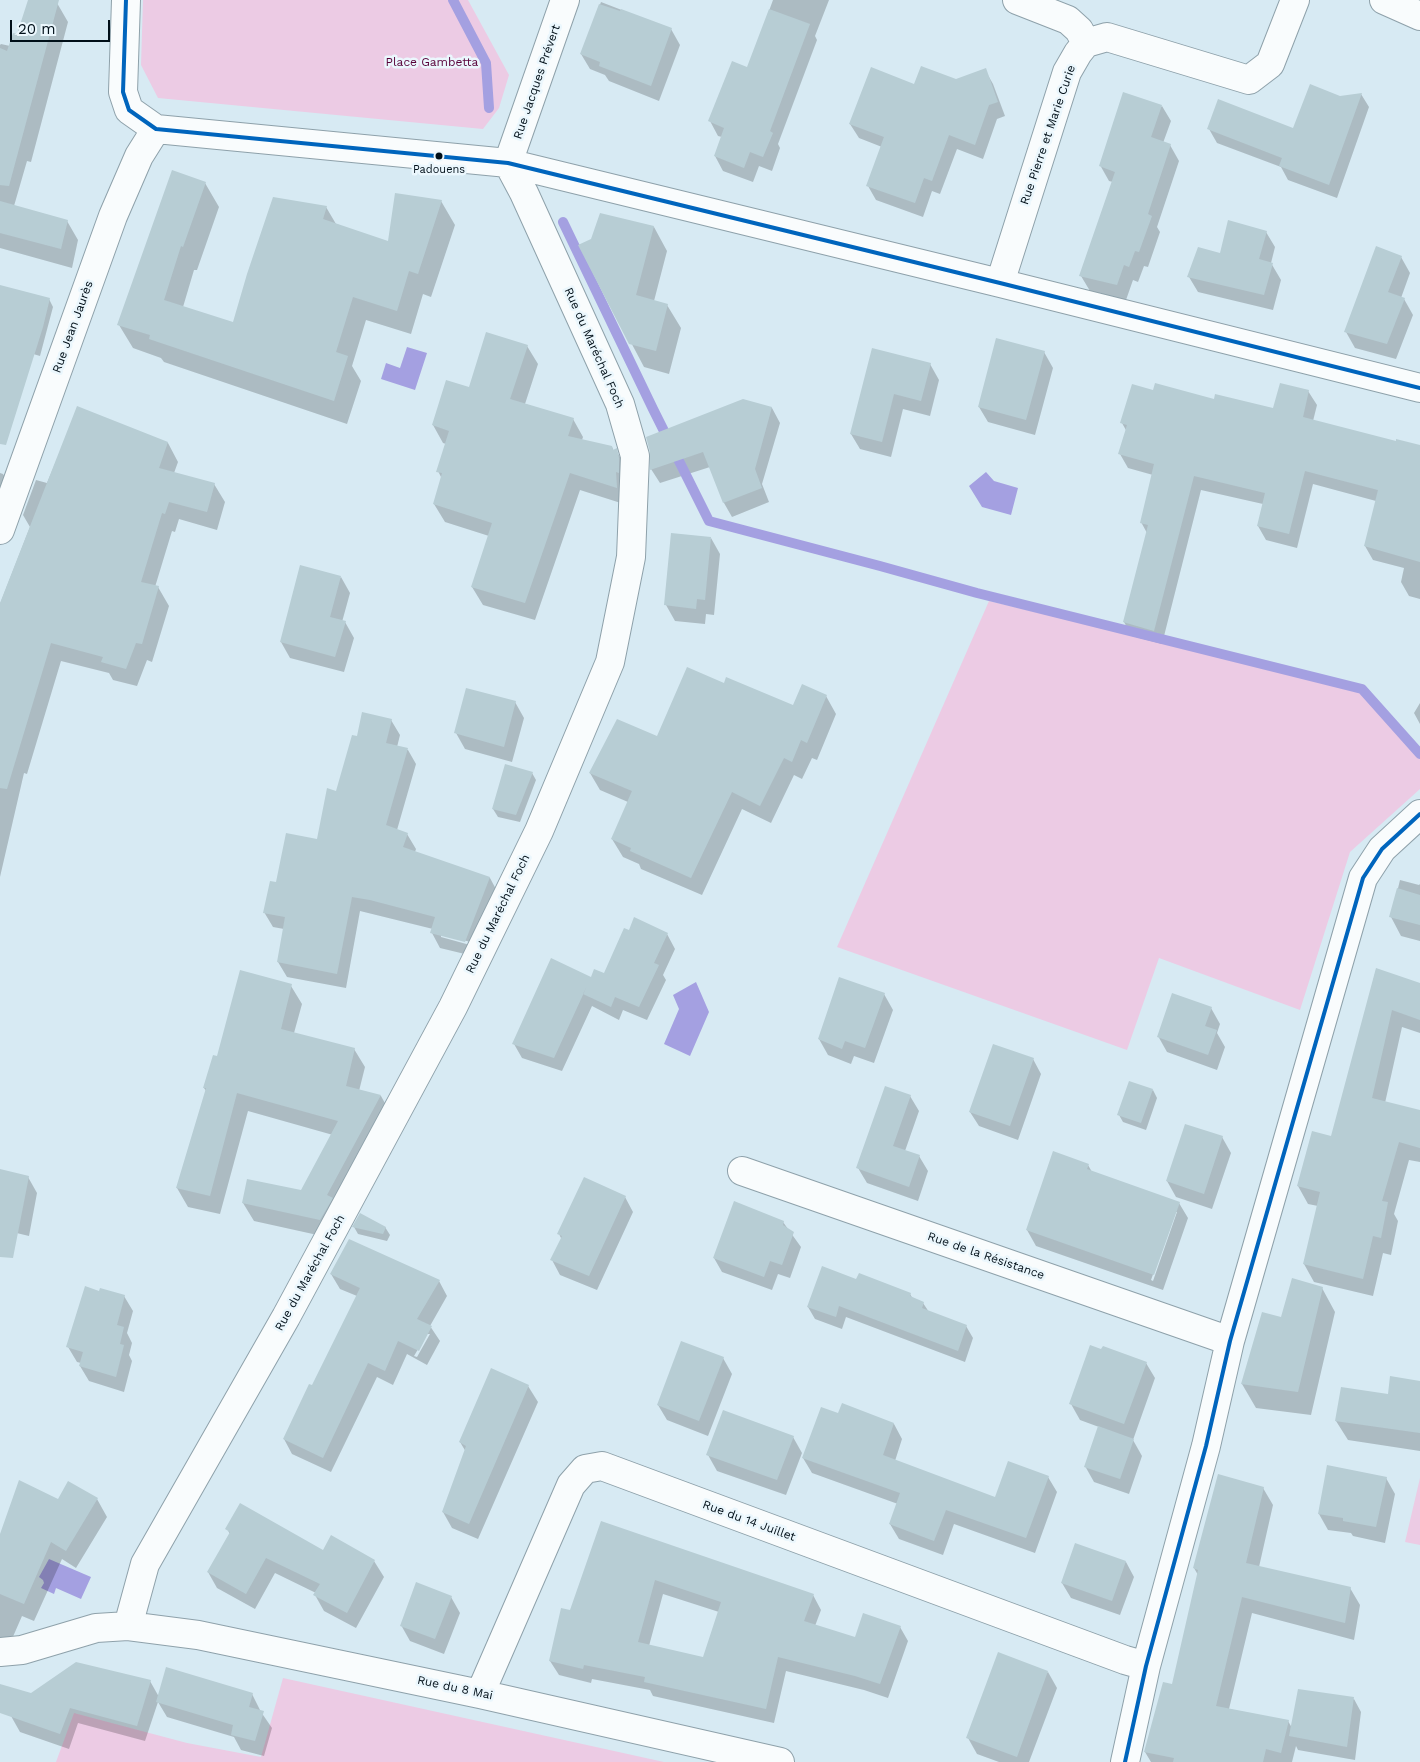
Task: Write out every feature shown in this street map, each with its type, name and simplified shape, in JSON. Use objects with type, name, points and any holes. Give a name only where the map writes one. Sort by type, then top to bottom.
[{"type":"street","points":[[126,0],[123,92],[129,110],[156,129],[508,163],[1420,388]]},
{"type":"street","name":"Rue Jacques Prévert","points":[[508,163],[565,0]]},
{"type":"street","points":[[1017,0],[1068,20],[1079,30],[1086,43],[1107,38],[1249,80],[1270,64],[1295,0]]},
{"type":"street","points":[[1384,0],[1420,16]]},
{"type":"street","name":"Rue Pierre et Marie Curie","points":[[1000,283],[1067,72],[1078,52],[1086,43]]},
{"type":"street","name":"Rue Jean Jaurès","points":[[0,530],[113,216],[139,156],[156,129]]},
{"type":"street","name":"Rue du Maréchal Foch","points":[[128,1626],[145,1564],[286,1318],[453,1007],[539,831],[610,662],[631,557],[635,456],[620,404],[528,201],[508,163]]},
{"type":"street","points":[[1125,1762],[1146,1666],[1206,1446],[1230,1341],[1363,878],[1382,849],[1420,814]]},
{"type":"street","name":"Rue de la Résistance","points":[[742,1171],[1230,1341]]},
{"type":"street","name":"Rue du 14 Juillet","points":[[480,1694],[571,1484],[585,1470],[602,1466],[1146,1666]]},
{"type":"street","name":"Rue du 8 Mai","points":[[0,1652],[22,1650],[96,1628],[128,1626],[198,1635],[480,1694],[780,1762]]},
{"type":"green space","name":"Place Gambetta","points":[[143,0],[468,0],[509,75],[499,108],[483,129],[158,98],[141,65]]},
{"type":"green space","points":[[989,601],[1362,689],[1420,754],[1420,789],[1350,852],[1300,1010],[1159,958],[1127,1050],[837,947]]},
{"type":"green space","points":[[1420,1478],[1420,1545],[1405,1542]]},
{"type":"green space","points":[[283,1678],[664,1762],[56,1762],[74,1713],[187,1743],[261,1757]]},
{"type":"shaded area","points":[[407,347],[427,353],[415,390],[381,379],[386,363],[400,368]]},
{"type":"shaded area","points":[[986,472],[994,481],[1018,488],[1011,515],[982,507],[969,486]]},
{"type":"shaded area","points":[[696,982],[709,1012],[690,1056],[664,1044],[679,1009],[673,995]]},
{"type":"shaded area","points":[[49,1559],[91,1577],[81,1599],[56,1588],[54,1594],[41,1588],[44,1583],[39,1577]]},
{"type":"building","points":[[28,0],[59,0],[9,186],[0,185],[0,48],[7,51],[13,33],[17,34]]},
{"type":"building","points":[[599,4],[620,11],[621,9],[672,28],[651,86],[599,66],[600,62],[580,54]]},
{"type":"building","points":[[769,9],[810,24],[770,131],[773,133],[763,157],[750,152],[744,168],[714,156],[724,128],[708,121],[732,61],[747,67]]},
{"type":"building","points":[[921,66],[956,79],[986,68],[998,102],[989,105],[975,145],[949,135],[932,181],[924,178],[915,203],[866,186],[884,137],[849,124],[871,67],[914,84]]},
{"type":"building","points":[[1310,84],[1340,96],[1362,93],[1329,185],[1279,166],[1282,158],[1207,129],[1218,99],[1293,128]]},
{"type":"building","points":[[1123,92],[1162,105],[1151,137],[1171,144],[1148,214],[1152,216],[1139,252],[1135,251],[1129,267],[1124,265],[1117,285],[1079,276],[1115,172],[1099,166]]},
{"type":"building","points":[[172,170],[206,182],[183,247],[181,246],[164,300],[233,322],[273,197],[327,206],[323,219],[388,241],[395,193],[442,200],[418,274],[409,271],[397,311],[353,297],[336,352],[348,356],[334,401],[149,339],[150,335],[117,325]]},
{"type":"building","points":[[0,201],[68,220],[61,249],[0,233]]},
{"type":"building","points":[[600,213],[654,226],[636,295],[668,304],[656,351],[629,344],[578,245],[591,239]]},
{"type":"building","points":[[1228,220],[1267,231],[1259,259],[1273,263],[1264,295],[1187,277],[1198,247],[1220,253]]},
{"type":"building","points":[[1376,246],[1402,256],[1388,292],[1405,298],[1387,344],[1344,332]]},
{"type":"building","points":[[0,285],[50,298],[43,327],[6,445],[0,444]]},
{"type":"building","points":[[486,332],[528,345],[510,399],[574,418],[568,436],[612,446],[613,450],[617,448],[619,458],[619,473],[616,472],[617,488],[570,473],[525,603],[471,587],[492,523],[433,504],[442,473],[436,472],[449,431],[432,425],[446,380],[469,387]]},
{"type":"building","points":[[996,338],[1045,351],[1026,420],[978,407]]},
{"type":"building","points":[[872,348],[931,363],[921,401],[894,394],[882,442],[850,434]]},
{"type":"building","points":[[1155,383],[1214,399],[1215,394],[1273,408],[1280,383],[1309,390],[1303,417],[1396,441],[1396,439],[1420,445],[1420,562],[1364,546],[1378,490],[1305,471],[1289,534],[1257,526],[1265,493],[1194,476],[1154,631],[1123,622],[1148,525],[1140,523],[1154,464],[1118,454],[1127,425],[1120,423],[1132,384],[1153,390]]},
{"type":"building","points":[[743,399],[772,407],[755,469],[762,488],[723,503],[703,452],[650,470],[650,452],[646,437]]},
{"type":"building","points":[[77,406],[168,442],[159,468],[215,483],[207,512],[169,502],[165,514],[162,513],[141,582],[159,586],[142,644],[136,643],[126,669],[101,662],[103,657],[51,643],[7,789],[0,788],[0,603]]},
{"type":"building","points":[[671,533],[711,537],[705,600],[697,599],[696,609],[664,605]]},
{"type":"building","points":[[300,565],[341,576],[330,617],[346,621],[335,657],[280,642]]},
{"type":"building","points":[[687,667],[724,683],[726,677],[793,705],[802,684],[827,695],[807,743],[801,740],[792,762],[784,758],[760,806],[732,792],[691,878],[630,851],[631,848],[611,839],[632,791],[589,773],[617,719],[657,736]]},
{"type":"building","points":[[466,688],[516,701],[504,747],[454,733]]},
{"type":"building","points":[[362,712],[392,719],[386,743],[408,748],[386,825],[408,833],[403,847],[490,877],[465,942],[430,933],[435,917],[352,897],[337,974],[277,962],[285,917],[263,913],[270,881],[276,882],[286,833],[317,839],[327,788],[336,791],[352,735],[357,736]]},
{"type":"building","points":[[505,764],[533,772],[516,815],[492,809]]},
{"type":"building","points":[[1397,888],[1420,895],[1420,925],[1389,917]]},
{"type":"building","points":[[634,917],[668,933],[654,963],[659,965],[639,1007],[615,997],[611,1007],[583,994],[554,1058],[512,1044],[551,958],[591,977],[594,969],[604,973],[624,928],[629,930]]},
{"type":"building","points":[[1376,968],[1420,983],[1420,1020],[1392,1010],[1372,1098],[1420,1110],[1420,1148],[1399,1142],[1382,1201],[1388,1202],[1381,1238],[1373,1236],[1363,1279],[1303,1264],[1320,1192],[1297,1186],[1312,1131],[1331,1136]]},
{"type":"building","points":[[240,970],[292,984],[281,1029],[355,1048],[346,1086],[381,1095],[327,1195],[333,1198],[320,1220],[242,1203],[247,1179],[301,1190],[338,1121],[237,1093],[210,1196],[176,1188],[206,1088],[203,1088],[213,1055],[217,1056]]},
{"type":"building","points":[[839,977],[885,993],[865,1048],[845,1041],[842,1049],[818,1039]]},
{"type":"building","points":[[1172,993],[1212,1007],[1205,1026],[1217,1030],[1208,1055],[1157,1037]]},
{"type":"building","points":[[993,1044],[1034,1058],[1010,1126],[969,1112]]},
{"type":"building","points":[[1129,1081],[1153,1089],[1141,1123],[1117,1115]]},
{"type":"building","points":[[885,1086],[911,1095],[893,1146],[920,1155],[909,1187],[856,1168]]},
{"type":"building","points":[[1185,1124],[1223,1136],[1204,1194],[1166,1181]]},
{"type":"building","points":[[1053,1151],[1089,1164],[1087,1169],[1180,1202],[1154,1275],[1026,1230]]},
{"type":"building","points":[[0,1169],[29,1176],[13,1258],[0,1257]]},
{"type":"building","points":[[584,1177],[626,1196],[589,1276],[550,1260],[562,1236],[557,1234]]},
{"type":"building","points":[[734,1201],[784,1221],[783,1225],[794,1232],[782,1265],[770,1261],[764,1277],[713,1258]]},
{"type":"building","points":[[360,1213],[386,1227],[383,1234],[352,1227]]},
{"type":"building","points":[[349,1239],[440,1280],[417,1319],[432,1326],[419,1351],[398,1341],[385,1371],[368,1363],[323,1458],[283,1439],[309,1384],[312,1385],[360,1288],[330,1274]]},
{"type":"building","points":[[822,1266],[856,1279],[859,1273],[911,1293],[910,1296],[924,1302],[922,1308],[967,1325],[958,1351],[839,1306],[836,1317],[807,1307]]},
{"type":"building","points":[[1292,1278],[1323,1287],[1298,1392],[1241,1384],[1262,1312],[1281,1317]]},
{"type":"building","points":[[85,1286],[99,1291],[100,1288],[125,1295],[117,1325],[124,1327],[120,1344],[124,1345],[116,1377],[79,1366],[83,1352],[66,1347]]},
{"type":"building","points":[[681,1341],[724,1357],[699,1421],[657,1405]]},
{"type":"building","points":[[1090,1345],[1101,1349],[1103,1346],[1147,1362],[1124,1424],[1069,1404]]},
{"type":"building","points":[[491,1368],[529,1385],[469,1524],[442,1512],[466,1446],[459,1442]]},
{"type":"building","points":[[1390,1376],[1420,1381],[1420,1433],[1335,1421],[1341,1387],[1388,1394]]},
{"type":"building","points":[[842,1403],[894,1423],[883,1455],[995,1497],[1008,1461],[1049,1476],[1026,1538],[946,1510],[934,1541],[889,1524],[900,1493],[802,1458],[821,1407],[838,1413]]},
{"type":"building","points":[[723,1410],[794,1436],[777,1480],[706,1455]]},
{"type":"building","points":[[1098,1426],[1134,1439],[1120,1479],[1084,1467]]},
{"type":"building","points":[[1327,1465],[1387,1477],[1376,1527],[1343,1521],[1343,1518],[1318,1514]]},
{"type":"building","points":[[1218,1474],[1264,1487],[1246,1563],[1351,1587],[1345,1623],[1242,1597],[1216,1706],[1289,1720],[1281,1753],[1266,1749],[1263,1762],[1173,1762],[1174,1758],[1144,1752],[1163,1682],[1172,1684],[1198,1570],[1193,1568]]},
{"type":"building","points":[[19,1480],[58,1499],[68,1481],[98,1498],[66,1551],[51,1542],[24,1604],[0,1594],[0,1534]]},
{"type":"building","points":[[240,1503],[323,1550],[331,1535],[375,1560],[347,1613],[313,1595],[320,1584],[266,1558],[246,1594],[207,1572],[230,1532],[225,1529]]},
{"type":"building","points":[[601,1521],[814,1594],[804,1621],[855,1637],[863,1613],[901,1626],[880,1684],[778,1657],[766,1709],[644,1682],[645,1677],[584,1665],[583,1669],[549,1661],[561,1608],[570,1610]],"holes":[[[655,1580],[721,1602],[703,1657],[638,1642]]]},
{"type":"building","points":[[1075,1543],[1126,1561],[1112,1601],[1061,1583]]},
{"type":"building","points":[[416,1582],[452,1596],[435,1639],[400,1626]]},
{"type":"building","points":[[998,1652],[1048,1671],[1017,1757],[966,1738]]},
{"type":"building","points":[[76,1662],[151,1680],[137,1726],[70,1708],[60,1734],[0,1713],[0,1684],[31,1693]]},
{"type":"building","points":[[166,1667],[253,1693],[249,1707],[264,1711],[255,1741],[231,1735],[233,1725],[156,1702]]},
{"type":"building","points":[[1298,1689],[1354,1697],[1347,1747],[1289,1736]]},
{"type":"waterway","points":[[453,0],[486,63],[489,108]]},
{"type":"waterway","points":[[563,222],[709,521],[977,593],[1362,689],[1420,754]]},
{"type":"transit line","points":[[126,0],[123,92],[129,110],[156,129],[508,163],[1420,388]]},
{"type":"transit line","points":[[1125,1762],[1146,1666],[1206,1446],[1230,1341],[1363,878],[1382,849],[1420,814]]},
{"type":"place","name":"Padouens","points":[[439,156]]}]
